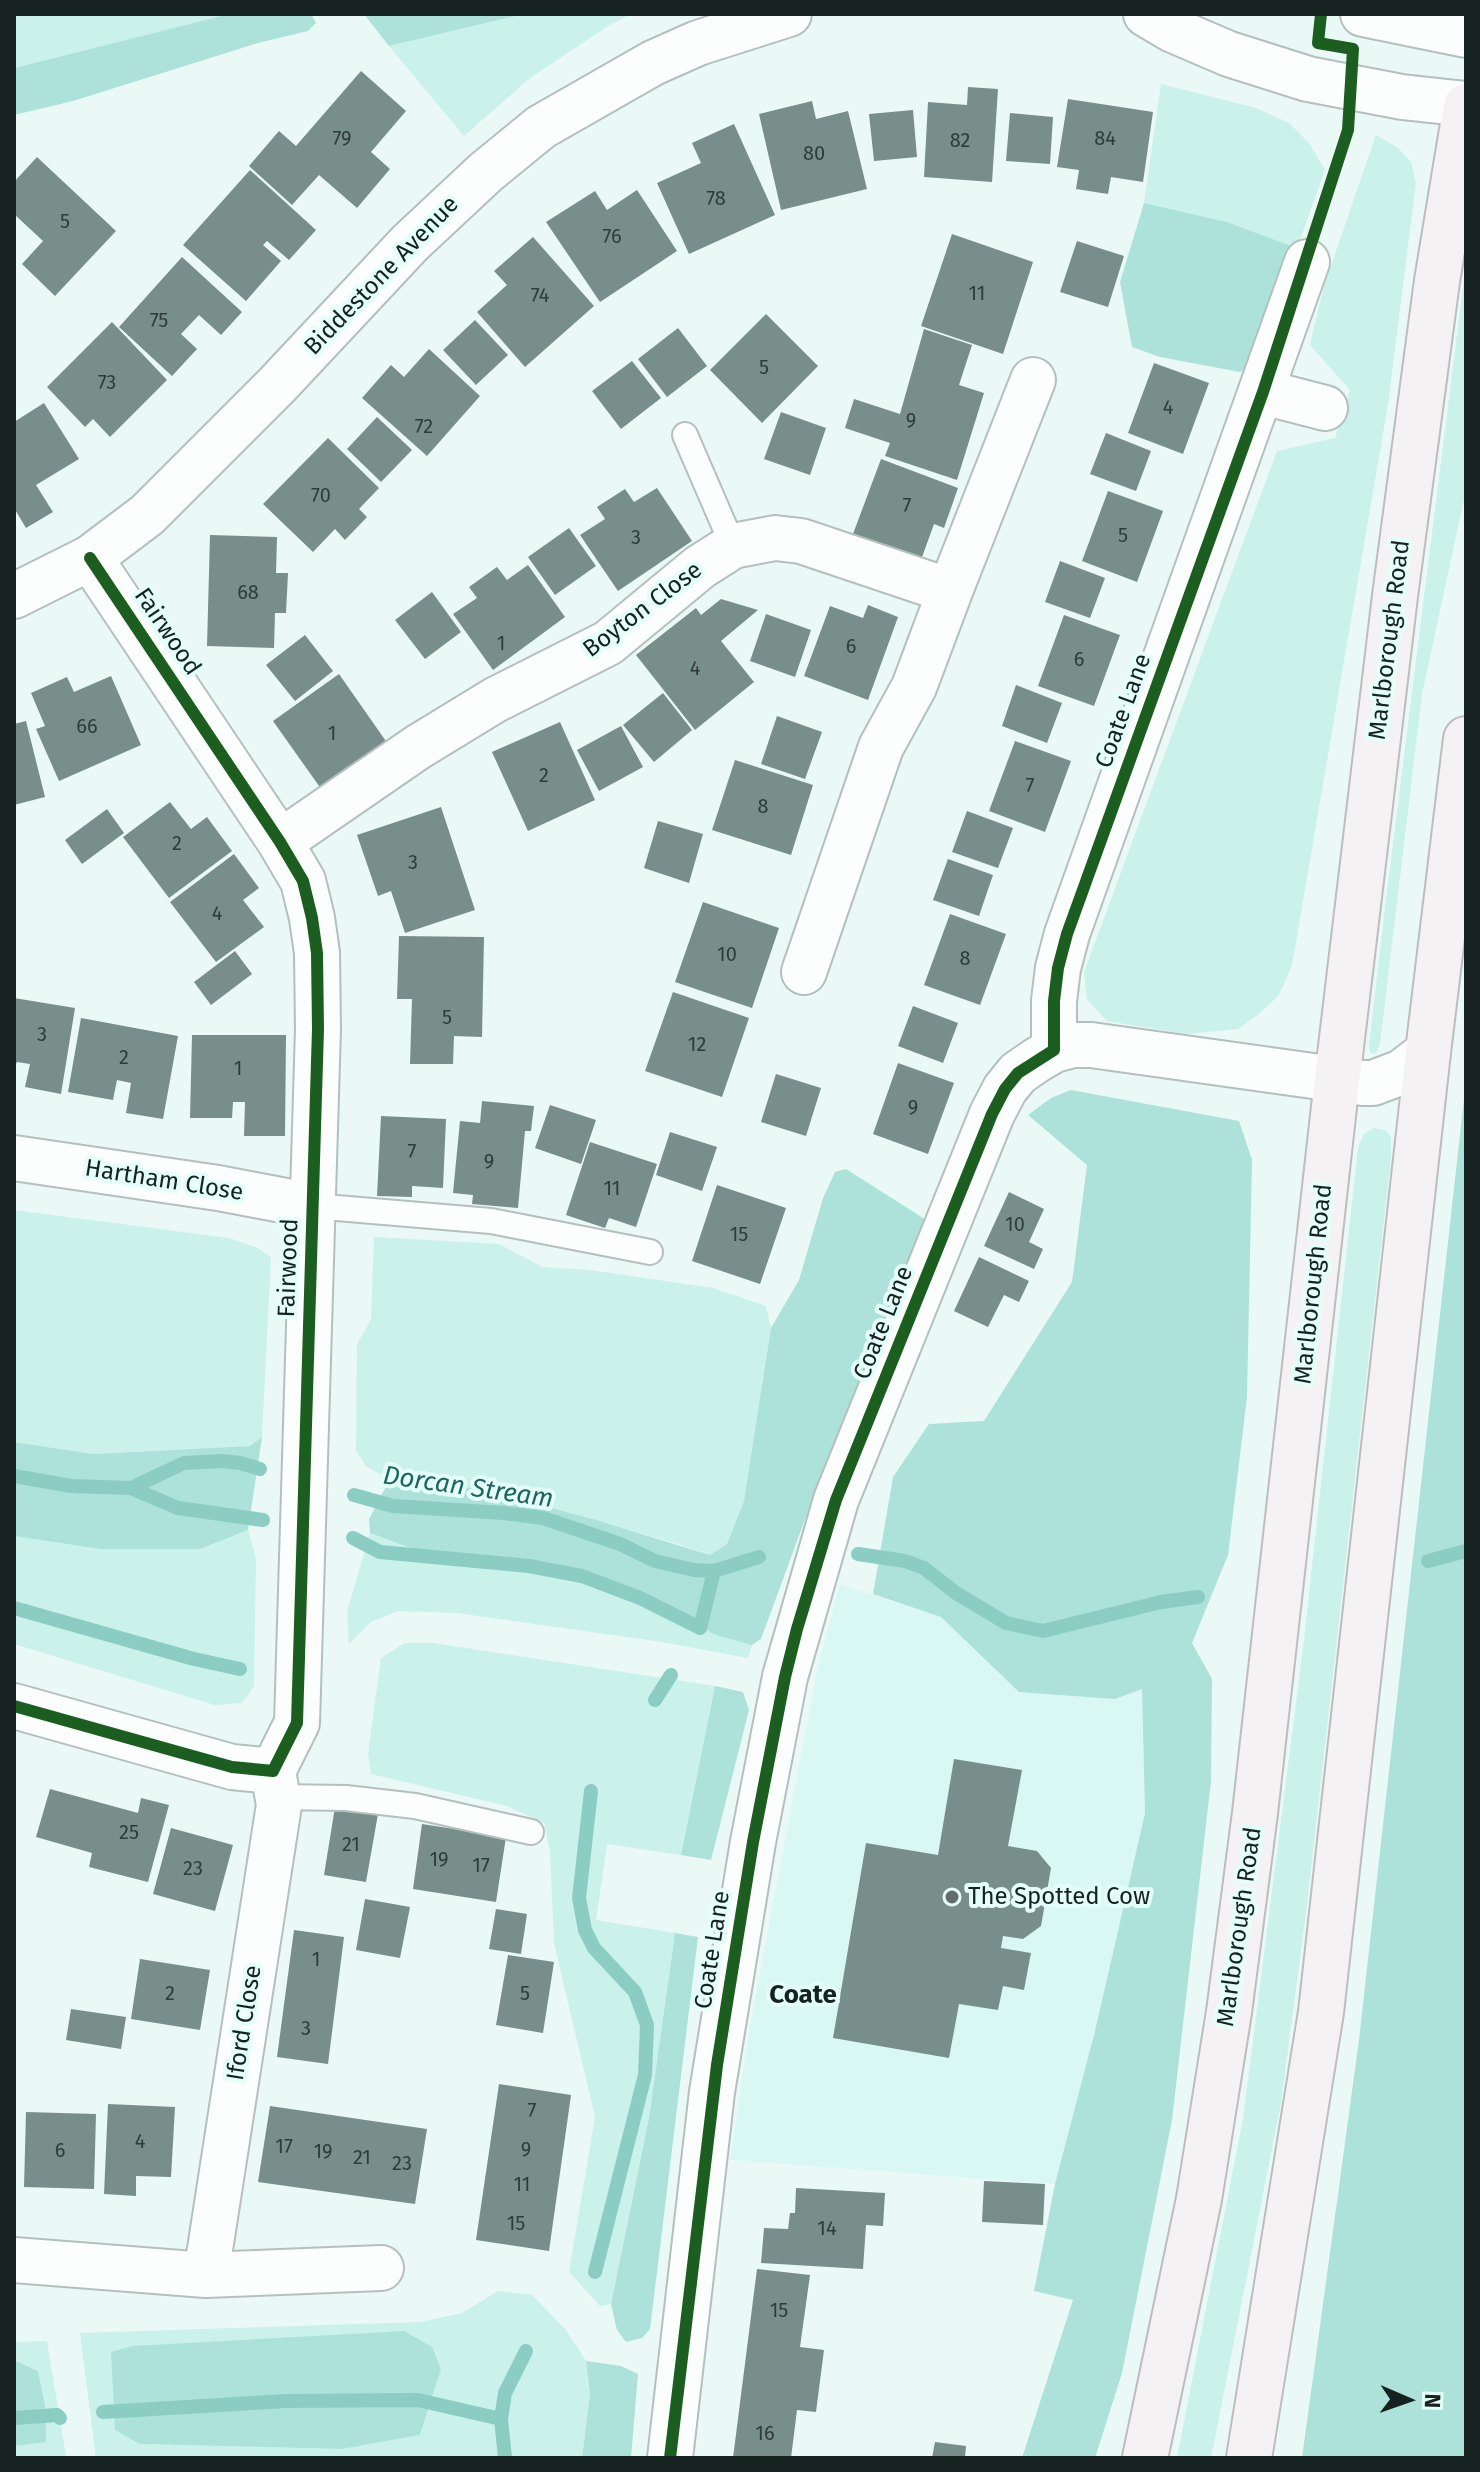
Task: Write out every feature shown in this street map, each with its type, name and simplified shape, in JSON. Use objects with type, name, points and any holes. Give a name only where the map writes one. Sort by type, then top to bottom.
[{"type":"main road","name":"Marlborough Road","points":[[1145,2458],[1199,2199],[1229,2012],[1255,1813],[1395,596],[1437,281],[1466,105]]},
{"type":"main road","points":[[1249,2458],[1321,2012],[1466,739]]},
{"type":"street","name":"Biddestone Avenue","points":[[14,596],[90,558],[147,515],[278,384],[410,243],[486,172],[541,127],[653,63],[698,43],[789,14]]},
{"type":"street","points":[[1146,14],[1173,30],[1215,48],[1308,79],[1402,97],[1466,105]]},
{"type":"street","points":[[1363,14],[1466,35]]},
{"type":"street","name":"Coate Lane","points":[[1054,1050],[1054,1001],[1067,934],[1307,262]]},
{"type":"street","points":[[804,972],[881,747],[914,687],[1033,380]]},
{"type":"street","points":[[1263,392],[1325,408]]},
{"type":"street","name":"Boyton Close","points":[[280,842],[418,747],[495,700],[608,643],[700,567],[733,546],[775,538],[801,541],[950,591]]},
{"type":"street","name":"Fairwood","points":[[90,558],[303,881],[317,953],[313,1206],[297,1723],[275,1784]]},
{"type":"street","name":"Coate Lane","points":[[670,2458],[714,2078],[753,1842],[785,1677],[836,1500],[992,1114],[1005,1089],[1018,1073],[1054,1050],[1091,1045],[1373,1083],[1402,1072],[1428,1052]]},
{"type":"street","name":"Hartham Close","points":[[14,1158],[218,1188],[313,1206]]},
{"type":"street","points":[[14,1706],[232,1767],[275,1784]]},
{"type":"street","name":"Iford Close","points":[[206,2275],[279,1805],[275,1784]]},
{"type":"street","points":[[14,2260],[206,2275],[381,2268]]},
{"type":"lane","points":[[685,435],[733,546]]},
{"type":"lane","name":"Fairwood","points":[[313,1206],[491,1221],[650,1252]]},
{"type":"lane","points":[[275,1784],[346,1798],[415,1806],[531,1832]]},
{"type":"shaded area","points":[[14,14],[229,14],[14,68]]},
{"type":"shaded area","points":[[524,14],[631,14],[530,78],[464,136],[389,46]]},
{"type":"shaded area","points":[[1161,84],[1256,108],[1289,123],[1309,143],[1325,170],[1297,248],[1227,222],[1144,203]]},
{"type":"shaded area","points":[[1376,135],[1398,148],[1411,162],[1416,183],[1388,404],[1292,965],[1279,995],[1238,1029],[1186,1034],[1107,1021],[1087,999],[1084,972],[1277,451],[1335,438],[1350,390],[1310,345],[1324,286]]},
{"type":"shaded area","points":[[1466,263],[1466,490],[1422,694],[1380,1044],[1373,1054],[1369,1046],[1385,908]]},
{"type":"shaded area","points":[[1374,1128],[1385,1130],[1391,1137],[1391,1158],[1307,1905],[1281,2103],[1211,2458],[1177,2458],[1243,2119],[1304,1640],[1358,1148],[1364,1134]]},
{"type":"shaded area","points":[[14,1210],[229,1238],[258,1248],[271,1257],[262,1437],[250,1446],[92,1454],[14,1442]]},
{"type":"shaded area","points":[[374,1237],[499,1244],[542,1267],[590,1270],[713,1288],[766,1306],[771,1328],[754,1442],[744,1501],[727,1544],[710,1555],[480,1489],[390,1479],[367,1467],[356,1451],[357,1345],[371,1319]]},
{"type":"shaded area","points":[[248,1530],[256,1559],[254,1686],[242,1703],[215,1705],[14,1644],[14,1536],[100,1549],[200,1549]]},
{"type":"shaded area","points":[[370,1533],[413,1549],[587,1573],[718,1636],[752,1645],[748,1658],[662,1642],[457,1613],[398,1611],[371,1622],[349,1644],[347,1612]]},
{"type":"shaded area","points":[[840,1584],[941,1617],[1019,1692],[1142,1688],[1145,1813],[1095,2031],[1055,2184],[730,2160],[751,2021],[818,1667]]},
{"type":"shaded area","points":[[405,1643],[433,1643],[715,1686],[681,1855],[607,1844],[596,1920],[675,1933],[649,2118],[611,2304],[600,2306],[569,2272],[595,2117],[554,1943],[550,1851],[544,1823],[507,1806],[371,1774],[368,1754],[381,1658]]},
{"type":"shaded area","points":[[498,2291],[532,2295],[566,2330],[586,2361],[590,2393],[582,2458],[96,2458],[80,2333],[421,2322],[462,2313]],"holes":[[[441,2368],[420,2435],[342,2449],[140,2444]]]},
{"type":"shaded area","points":[[47,2341],[66,2456],[14,2458],[14,2446],[46,2441],[38,2371],[14,2360],[14,2342]]},
{"type":"green space","points":[[229,14],[311,14],[316,23],[308,31],[258,43],[73,101],[14,115],[14,68]]},
{"type":"green space","points":[[364,14],[524,14],[389,46]]},
{"type":"green space","points":[[1144,203],[1227,222],[1297,248],[1268,356],[1240,372],[1160,357],[1132,347],[1120,282]]},
{"type":"green space","points":[[1466,1081],[1466,2458],[1302,2458],[1359,2040]]},
{"type":"green space","points":[[1071,1090],[1239,1121],[1252,1160],[1247,1397],[1228,1555],[1192,1643],[1212,1679],[1211,1781],[1172,2120],[1122,2373],[1095,2458],[1022,2458],[1073,2300],[1034,2291],[1055,2184],[1095,2031],[1145,1813],[1142,1689],[1115,1699],[1019,1692],[941,1617],[873,1594],[893,1477],[929,1424],[984,1421],[1072,1282],[1087,1165],[1028,1115],[1051,1098]]},
{"type":"green space","points":[[846,1169],[931,1223],[818,1484],[761,1639],[752,1645],[718,1636],[587,1573],[413,1549],[370,1533],[369,1519],[390,1479],[480,1489],[710,1555],[727,1544],[744,1501],[771,1328],[799,1280],[823,1198],[835,1172]]},
{"type":"green space","points":[[262,1437],[248,1530],[200,1549],[100,1549],[14,1536],[14,1442],[93,1454],[250,1446]]},
{"type":"green space","points":[[715,1686],[743,1692],[749,1710],[711,1860],[681,1855]]},
{"type":"green space","points":[[675,1933],[698,1937],[650,2329],[642,2338],[626,2342],[617,2330],[611,2304],[649,2118]]},
{"type":"green space","points":[[404,2331],[432,2347],[441,2369],[420,2435],[342,2449],[140,2444],[115,2430],[111,2352],[133,2346]]},
{"type":"green space","points":[[14,2360],[38,2371],[45,2406],[46,2442],[14,2446]]},
{"type":"green space","points":[[586,2361],[621,2366],[638,2374],[631,2458],[582,2458],[590,2393]]},
{"type":"building","points":[[361,71],[406,111],[371,152],[390,169],[357,208],[319,175],[292,205],[249,166],[279,131],[296,146]]},
{"type":"building","points":[[968,87],[998,89],[992,182],[924,177],[928,102],[967,105]]},
{"type":"building","points":[[1068,99],[1153,112],[1143,182],[1111,177],[1108,194],[1076,189],[1079,170],[1057,167]]},
{"type":"building","points":[[812,101],[816,119],[848,111],[867,189],[781,210],[759,114]]},
{"type":"building","points":[[913,110],[917,157],[874,161],[869,114]]},
{"type":"building","points":[[1010,113],[1053,117],[1050,164],[1006,161]]},
{"type":"building","points":[[734,124],[775,215],[689,254],[657,183],[701,163],[692,143]]},
{"type":"building","points":[[37,157],[116,231],[55,296],[22,264],[43,241],[14,214],[14,182]]},
{"type":"building","points":[[250,170],[316,230],[289,260],[267,241],[263,245],[281,261],[246,301],[183,245]]},
{"type":"building","points":[[637,190],[677,251],[600,302],[546,222],[595,191],[607,210]]},
{"type":"building","points":[[952,234],[1033,262],[1003,354],[921,326]]},
{"type":"building","points":[[533,237],[594,306],[525,367],[477,312],[507,285],[494,271]]},
{"type":"building","points":[[1077,241],[1124,256],[1108,307],[1060,292]]},
{"type":"building","points":[[182,257],[242,312],[221,335],[199,315],[181,334],[197,349],[172,376],[119,327]]},
{"type":"building","points":[[766,314],[818,366],[762,423],[710,370]]},
{"type":"building","points":[[475,320],[508,355],[476,385],[443,350]]},
{"type":"building","points":[[112,322],[167,380],[110,437],[93,419],[85,427],[47,387]]},
{"type":"building","points":[[678,328],[707,366],[667,397],[638,359]]},
{"type":"building","points":[[924,329],[972,345],[959,385],[984,393],[957,480],[885,456],[890,443],[845,428],[854,399],[900,414]]},
{"type":"building","points":[[429,349],[480,396],[427,456],[362,398],[391,365],[404,377]]},
{"type":"building","points":[[632,361],[661,398],[621,429],[592,391]]},
{"type":"building","points":[[1154,363],[1209,383],[1183,454],[1128,433]]},
{"type":"building","points":[[44,403],[79,459],[36,485],[53,512],[26,528],[14,508],[14,422]]},
{"type":"building","points":[[781,412],[826,428],[810,475],[764,459]]},
{"type":"building","points":[[377,417],[412,450],[381,482],[347,449]]},
{"type":"building","points":[[1106,433],[1151,451],[1136,491],[1090,474]]},
{"type":"building","points":[[328,438],[379,488],[359,509],[367,517],[345,540],[335,529],[313,552],[263,504]]},
{"type":"building","points":[[881,459],[958,488],[944,528],[934,524],[921,560],[853,534]]},
{"type":"building","points":[[657,488],[692,541],[618,591],[580,535],[605,519],[597,507],[625,489],[634,502]]},
{"type":"building","points":[[1108,491],[1163,511],[1137,582],[1082,561]]},
{"type":"building","points":[[569,528],[596,566],[555,595],[528,557]]},
{"type":"building","points":[[210,535],[277,537],[276,573],[288,573],[286,613],[275,613],[274,648],[207,646]]},
{"type":"building","points":[[1060,561],[1105,578],[1090,618],[1045,602]]},
{"type":"building","points":[[528,565],[565,617],[493,670],[453,614],[477,598],[469,587],[497,567],[507,580]]},
{"type":"building","points":[[432,592],[461,632],[425,659],[395,620]]},
{"type":"building","points":[[721,599],[758,610],[721,641],[754,682],[695,730],[636,655],[696,608],[701,615]]},
{"type":"building","points":[[868,605],[898,617],[868,700],[804,676],[830,606],[863,618]]},
{"type":"building","points":[[766,614],[811,630],[795,677],[750,661]]},
{"type":"building","points":[[1064,615],[1120,635],[1094,706],[1038,686]]},
{"type":"building","points":[[305,635],[333,671],[295,701],[266,665]]},
{"type":"building","points":[[339,674],[390,747],[324,793],[273,721]]},
{"type":"building","points":[[111,676],[141,745],[59,781],[36,729],[45,726],[31,693],[67,677],[74,692]]},
{"type":"building","points":[[1016,685],[1062,703],[1047,743],[1002,726]]},
{"type":"building","points":[[663,693],[692,730],[654,762],[623,725]]},
{"type":"building","points":[[777,716],[822,732],[805,779],[761,764]]},
{"type":"building","points":[[26,721],[45,797],[14,805],[14,724]]},
{"type":"building","points":[[560,722],[595,800],[528,831],[492,752]]},
{"type":"building","points":[[621,726],[643,767],[599,791],[577,750]]},
{"type":"building","points":[[1015,741],[1071,761],[1045,832],[989,811]]},
{"type":"building","points":[[735,760],[813,785],[791,855],[712,830]]},
{"type":"building","points":[[170,802],[191,829],[207,817],[232,851],[169,898],[123,837]]},
{"type":"building","points":[[441,807],[475,910],[405,933],[391,891],[378,896],[357,835]]},
{"type":"building","points":[[107,809],[124,833],[82,864],[65,840]]},
{"type":"building","points":[[967,811],[1013,828],[998,868],[952,852]]},
{"type":"building","points":[[658,821],[703,834],[689,883],[644,868]]},
{"type":"building","points":[[234,854],[259,888],[243,900],[264,927],[216,962],[170,902]]},
{"type":"building","points":[[948,859],[993,875],[979,916],[933,900]]},
{"type":"building","points":[[703,902],[779,928],[752,1008],[675,982]]},
{"type":"building","points":[[950,914],[1006,934],[980,1005],[924,985]]},
{"type":"building","points":[[399,936],[484,937],[482,1037],[454,1036],[453,1064],[410,1064],[412,999],[397,999]]},
{"type":"building","points":[[235,951],[252,974],[211,1005],[194,982]]},
{"type":"building","points":[[673,992],[749,1018],[722,1097],[645,1071]]},
{"type":"building","points":[[14,998],[75,1008],[61,1094],[25,1087],[30,1064],[17,1062],[14,1067]]},
{"type":"building","points":[[913,1006],[958,1023],[943,1063],[898,1046]]},
{"type":"building","points":[[81,1018],[178,1036],[163,1119],[126,1113],[131,1083],[117,1080],[113,1100],[68,1092]]},
{"type":"building","points":[[192,1035],[286,1035],[285,1136],[244,1136],[245,1102],[233,1102],[232,1118],[190,1118]]},
{"type":"building","points":[[898,1063],[954,1083],[928,1154],[873,1134]]},
{"type":"building","points":[[776,1074],[821,1088],[806,1136],[761,1122]]},
{"type":"building","points":[[482,1101],[534,1106],[531,1131],[525,1131],[518,1208],[472,1204],[473,1195],[453,1193],[460,1121],[480,1123]]},
{"type":"building","points":[[550,1105],[596,1120],[581,1164],[535,1148]]},
{"type":"building","points":[[381,1116],[446,1119],[443,1188],[412,1186],[412,1197],[377,1196]]},
{"type":"building","points":[[670,1132],[717,1147],[702,1191],[656,1175]]},
{"type":"building","points":[[590,1142],[657,1164],[636,1227],[609,1218],[605,1228],[566,1215]]},
{"type":"building","points":[[717,1185],[786,1208],[760,1284],[692,1261]]},
{"type":"building","points":[[1009,1192],[1044,1209],[1029,1242],[1043,1249],[1034,1269],[984,1246]]},
{"type":"building","points":[[979,1257],[1029,1281],[1019,1302],[1004,1295],[988,1327],[954,1311]]},
{"type":"building","name":"The Spotted Cow","points":[[954,1759],[1022,1770],[1008,1846],[1037,1851],[1051,1868],[1041,1926],[1023,1939],[1003,1936],[1001,1948],[1031,1953],[1024,1990],[1003,1986],[998,2010],[959,2004],[949,2058],[833,2038],[866,1843],[938,1855]]},
{"type":"building","points":[[50,1789],[138,1813],[141,1798],[169,1805],[148,1882],[89,1867],[92,1853],[36,1837]]},
{"type":"building","points":[[335,1807],[378,1814],[366,1882],[324,1875]]},
{"type":"building","points":[[422,1824],[506,1837],[496,1902],[413,1889]]},
{"type":"building","points":[[171,1828],[233,1845],[215,1911],[153,1894]]},
{"type":"building","points":[[365,1899],[410,1907],[400,1958],[356,1950]]},
{"type":"building","points":[[496,1909],[527,1914],[521,1954],[489,1949]]},
{"type":"building","points":[[294,1930],[344,1937],[328,2064],[277,2057]]},
{"type":"building","points":[[508,1955],[554,1962],[543,2033],[496,2025]]},
{"type":"building","points":[[140,1959],[210,1970],[200,2030],[131,2019]]},
{"type":"building","points":[[71,2009],[126,2017],[121,2049],[66,2040]]},
{"type":"building","points":[[499,2084],[571,2095],[549,2251],[476,2240]]},
{"type":"building","points":[[108,2104],[175,2107],[171,2177],[136,2176],[136,2196],[104,2194]]},
{"type":"building","points":[[270,2106],[427,2129],[415,2204],[258,2182]]},
{"type":"building","points":[[26,2112],[96,2114],[94,2189],[24,2187]]},
{"type":"building","points":[[984,2181],[1045,2184],[1043,2225],[982,2222]]},
{"type":"building","points":[[796,2188],[885,2193],[883,2226],[866,2225],[863,2269],[761,2263],[764,2228],[788,2229],[790,2213],[795,2213]]},
{"type":"building","points":[[757,2269],[810,2275],[800,2347],[824,2350],[816,2412],[797,2410],[791,2458],[733,2458]]},
{"type":"building","points":[[935,2442],[966,2446],[965,2458],[932,2458]]},
{"type":"waterway","name":"Dorcan Stream","points":[[14,1476],[71,1486],[131,1488],[184,1463],[222,1461],[260,1469]]},
{"type":"waterway","points":[[131,1488],[178,1508],[263,1520]]},
{"type":"waterway","name":"Dorcan Stream","points":[[354,1495],[393,1506],[543,1518],[620,1544],[655,1561],[694,1570],[714,1571],[759,1557]]},
{"type":"waterway","points":[[353,1538],[380,1552],[529,1566],[582,1576],[640,1598],[700,1628],[714,1571]]},
{"type":"waterway","name":"Dorcan Stream","points":[[1428,1561],[1466,1551]]},
{"type":"waterway","name":"Dorcan Stream","points":[[858,1554],[905,1561],[924,1568],[956,1593],[1006,1623],[1043,1631],[1161,1602],[1198,1597]]},
{"type":"waterway","points":[[14,1608],[240,1669]]},
{"type":"waterway","points":[[655,1700],[671,1675]]},
{"type":"waterway","points":[[591,1791],[579,1898],[585,1930],[594,1948],[635,1992],[647,2025],[645,2075],[595,2272]]},
{"type":"waterway","points":[[505,2458],[501,2419],[505,2393],[526,2351]]},
{"type":"waterway","points":[[103,2412],[286,2401],[418,2400],[501,2419]]},
{"type":"waterway","points":[[14,2418],[57,2415],[60,2418]]},
{"type":"cycle path","points":[[670,2458],[717,2065],[753,1842],[797,1629],[836,1500],[992,1114],[1005,1089],[1018,1073],[1054,1050],[1054,1001],[1067,934],[1263,392],[1348,130],[1353,49],[1318,43],[1321,14]]},
{"type":"cycle path","points":[[14,1706],[232,1767],[273,1771],[297,1723],[318,1029],[317,953],[312,918],[303,881],[280,842],[90,558]]},
{"type":"place","name":"The Spotted Cow","points":[[952,1897]]},
{"type":"district","name":"Coate","points":[[803,1996]]}]
